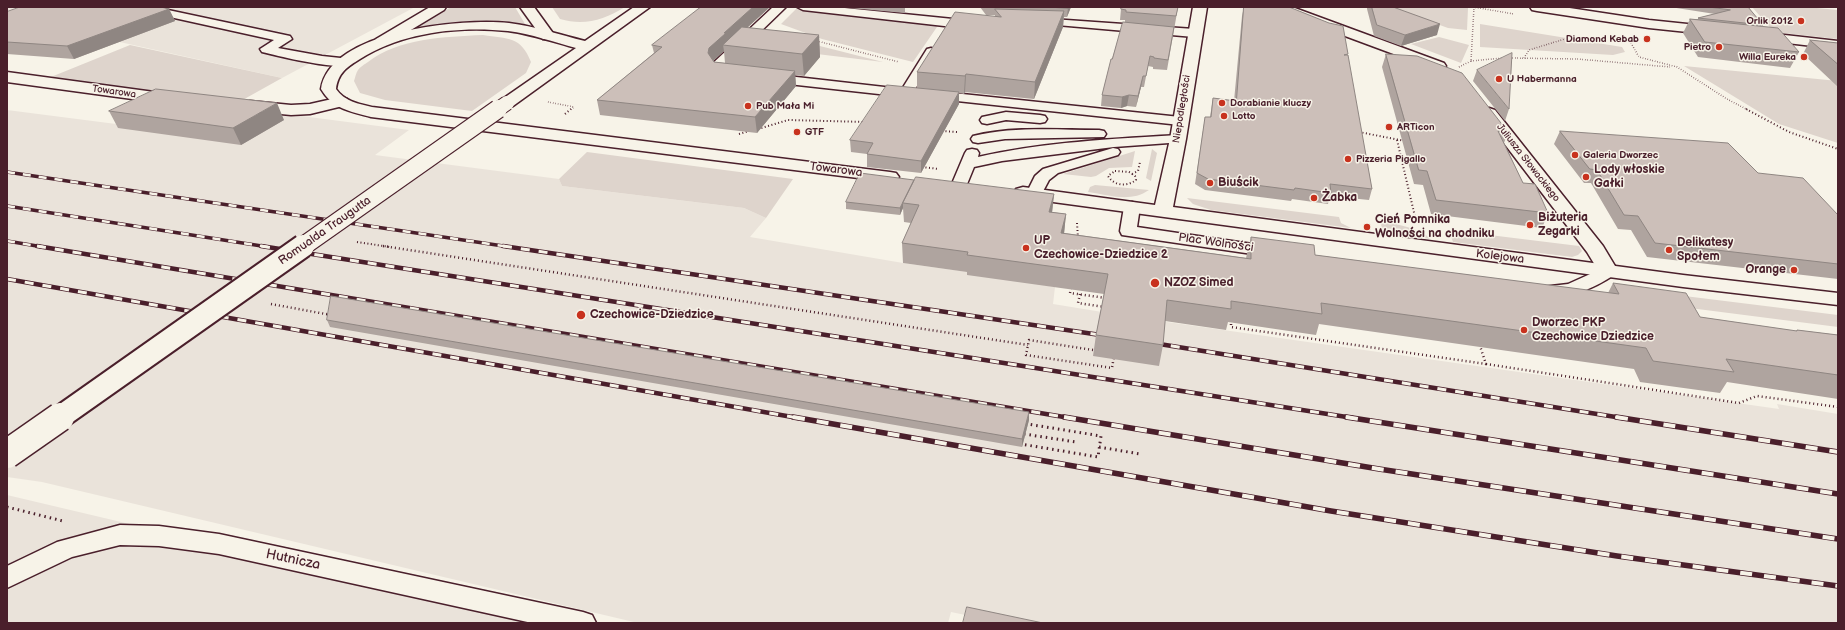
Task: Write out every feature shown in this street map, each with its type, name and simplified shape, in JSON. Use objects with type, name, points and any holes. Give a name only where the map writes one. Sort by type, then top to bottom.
[{"type":"street","points":[[341,102],[328,92],[327,86],[334,73],[346,62],[439,7]]},
{"type":"street","points":[[527,7],[548,36]]},
{"type":"street","name":"Romualda Traugutta","points":[[7,454],[643,7]]},
{"type":"street","name":"Niepodległości","points":[[1163,212],[1178,139],[1194,33],[1200,7]]},
{"type":"street","points":[[1280,7],[1442,67],[1451,72]]},
{"type":"street","points":[[1537,7],[1652,18],[1728,33]]},
{"type":"street","points":[[381,42],[448,28],[483,26],[516,28],[587,46]]},
{"type":"street","points":[[1744,34],[1838,45]]},
{"type":"street","name":"Towarowa","points":[[7,77],[138,96],[184,100]]},
{"type":"street","name":"Juliusza Słowackiego","points":[[1479,101],[1596,250],[1608,271]]},
{"type":"street","points":[[238,105],[291,110],[310,109],[341,102]]},
{"type":"street","name":"Towarowa","points":[[341,102],[371,112],[508,128],[904,179]]},
{"type":"street","points":[[1004,191],[1163,212]]},
{"type":"street","name":"Kolejowa","points":[[1163,212],[1608,271],[1838,299]]},
{"type":"lane","points":[[138,7],[286,39],[266,49],[322,60],[346,62]]},
{"type":"lane","points":[[745,75],[721,72],[717,67],[780,7]]},
{"type":"lane","points":[[803,7],[953,25]]},
{"type":"lane","points":[[1024,21],[1194,33]]},
{"type":"lane","points":[[906,93],[936,44]]},
{"type":"lane","points":[[761,77],[1180,121]]},
{"type":"lane","points":[[954,181],[968,164],[996,101]]},
{"type":"lane","points":[[987,120],[1006,116],[1017,116],[1092,125],[1122,134]]},
{"type":"lane","points":[[968,164],[1002,156],[1122,134]]},
{"type":"lane","points":[[1034,194],[1040,178],[1045,174],[1053,170],[1118,150],[1122,134]]},
{"type":"lane","points":[[978,139],[1005,135],[1122,134],[1178,139]]},
{"type":"lane","name":"Plac Wolności","points":[[1132,207],[1128,231],[1287,254]]},
{"type":"lane","points":[[1536,289],[1551,291],[1569,290],[1587,284],[1608,271]]},
{"type":"lane","name":"Hutnicza","points":[[7,578],[66,549],[120,535],[159,536],[219,544],[583,623]]},
{"type":"path","points":[[1471,61],[1473,7]]},
{"type":"path","points":[[1627,37],[1639,57],[1677,67],[1727,99],[1789,132],[1838,149]]},
{"type":"path","points":[[1524,58],[1529,50],[1568,38]]},
{"type":"path","points":[[811,39],[921,68]]},
{"type":"path","points":[[1451,72],[1471,61],[1524,58],[1577,59],[1677,67]]},
{"type":"path","points":[[546,102],[574,107],[561,116]]},
{"type":"path","points":[[737,134],[788,120],[869,122]]},
{"type":"path","points":[[954,138],[960,128]]},
{"type":"path","points":[[935,130],[957,132]]},
{"type":"path","points":[[1358,131],[1412,143]]},
{"type":"path","points":[[1397,140],[1418,228]]},
{"type":"path","points":[[942,163],[954,181]]},
{"type":"path","points":[[1115,171],[1129,172],[1135,176],[1136,180],[1126,185],[1114,183],[1108,176],[1115,171]]},
{"type":"path","points":[[1077,222],[1078,245]]},
{"type":"path","points":[[356,242],[1028,345]]},
{"type":"path","points":[[1071,286],[1070,293],[1110,298]]},
{"type":"path","points":[[1080,294],[1078,303],[1111,308]]},
{"type":"path","points":[[271,304],[334,315]]},
{"type":"path","points":[[1231,315],[1231,325]]},
{"type":"path","points":[[1226,324],[1231,326],[1739,403],[1757,396],[1838,407]]},
{"type":"path","points":[[1093,350],[1030,340],[1026,355],[1112,368],[1114,354],[1121,355]]},
{"type":"path","points":[[1480,346],[1486,364]]},
{"type":"path","points":[[1009,421],[1101,436],[1098,457],[1004,441],[1006,431],[1009,421]]},
{"type":"path","points":[[998,429],[1013,432]]},
{"type":"path","points":[[1020,433],[1076,442]]},
{"type":"path","points":[[1099,447],[1140,454]]},
{"type":"shaded area","points":[[7,7],[415,7],[282,78],[7,17]]},
{"type":"shaded area","points":[[451,7],[515,7],[525,24],[469,23],[413,29]]},
{"type":"shaded area","points":[[552,7],[625,7],[602,18],[586,22],[577,22],[560,19]]},
{"type":"shaded area","points":[[1390,7],[1468,8],[1467,30],[1448,28]]},
{"type":"shaded area","name":"Orlik 2012","points":[[1752,7],[1806,7],[1838,10],[1838,39],[1774,32]]},
{"type":"shaded area","points":[[796,9],[939,24],[913,62],[822,39],[781,24]]},
{"type":"shaded area","points":[[1480,24],[1622,47],[1625,52],[1613,55],[1480,47]]},
{"type":"shaded area","points":[[776,30],[812,44],[883,62],[759,47]]},
{"type":"shaded area","points":[[483,35],[513,40],[523,47],[531,62],[526,73],[472,111],[385,100],[360,93],[354,81],[357,71],[361,67],[380,54],[408,43],[438,38]]},
{"type":"shaded area","points":[[1439,37],[1469,45],[1461,63],[1411,44]]},
{"type":"shaded area","points":[[130,45],[282,78],[239,102],[143,92],[46,79]]},
{"type":"shaded area","points":[[1684,66],[1838,81],[1838,143],[1779,124]]},
{"type":"shaded area","points":[[194,102],[409,130],[375,155],[559,179],[562,186],[744,208],[766,218],[750,237],[1055,287],[1053,304],[1139,318],[1779,409],[1777,404],[1838,414],[1838,623],[1004,623],[951,612],[948,623],[638,623],[42,482],[7,477],[7,110],[116,124],[156,105]]},
{"type":"shaded area","points":[[1152,149],[1157,153],[1151,181],[1146,178]]},
{"type":"shaded area","points":[[1135,151],[1132,167],[1109,168],[1096,176],[1091,177],[1063,174]]},
{"type":"shaded area","points":[[587,152],[793,179],[766,218],[744,208],[562,186],[559,179]]},
{"type":"shaded area","points":[[1095,185],[1149,190],[1142,194],[1127,197],[1088,192],[1090,187]]},
{"type":"shaded area","points":[[1187,198],[1339,217],[1341,223],[1351,228],[1211,210],[1193,204]]},
{"type":"shaded area","points":[[1380,221],[1415,229],[1427,235],[1430,239],[1383,232]]},
{"type":"shaded area","points":[[1457,231],[1579,246],[1582,251],[1578,255],[1572,257],[1453,242],[1450,233]]},
{"type":"shaded area","points":[[1636,290],[1838,315],[1838,327],[1643,302]]},
{"type":"shaded area","points":[[7,495],[548,623],[7,623]]},
{"type":"building","points":[[20,7],[161,7],[169,9],[67,46],[7,42],[7,12]]},
{"type":"building","points":[[701,7],[753,7],[709,48],[708,53],[714,62],[795,71],[755,117],[597,100],[662,47],[652,45]]},
{"type":"building","points":[[1122,7],[1178,7],[1176,16],[1126,12],[1126,10],[1121,9]]},
{"type":"building","points":[[1244,7],[1289,7],[1329,23],[1343,26],[1348,54],[1344,55],[1348,55],[1372,189],[1330,184],[1331,193],[1295,188],[1294,190],[1208,179],[1197,173],[1205,117],[1211,117],[1213,98],[1236,101]]},
{"type":"building","points":[[1372,7],[1393,7],[1440,24],[1405,35],[1377,25]]},
{"type":"building","points":[[1709,7],[1748,7],[1763,25],[1698,18],[1730,10]]},
{"type":"building","points":[[995,9],[1064,11],[1035,82],[966,74],[965,76],[917,72],[955,12],[1001,17]]},
{"type":"building","points":[[1690,19],[1778,28],[1799,52],[1705,42]]},
{"type":"building","points":[[1123,22],[1174,27],[1168,60],[1150,56],[1146,76],[1143,76],[1138,96],[1129,95],[1122,97],[1102,95],[1111,59]]},
{"type":"building","points":[[742,27],[819,35],[802,54],[723,45]]},
{"type":"building","points":[[1810,40],[1838,43],[1838,64]]},
{"type":"building","points":[[1512,53],[1509,109],[1477,70]]},
{"type":"building","points":[[1386,54],[1417,56],[1462,73],[1508,132],[1498,131],[1523,183],[1535,184],[1548,213],[1436,200],[1427,171],[1419,170]]},
{"type":"building","points":[[887,85],[959,92],[921,161],[867,154],[873,143],[850,140]]},
{"type":"building","points":[[156,89],[277,103],[233,128],[109,111]]},
{"type":"building","points":[[1560,131],[1728,143],[1758,173],[1803,178],[1838,215],[1838,264],[1655,243],[1638,216],[1624,215],[1597,170],[1590,169]]},
{"type":"building","points":[[860,173],[914,180],[900,208],[846,202]]},
{"type":"building","points":[[916,177],[1054,194],[1049,212],[1066,214],[1061,233],[1251,259],[1251,237],[1314,245],[1315,255],[1619,294],[1613,283],[1686,293],[1700,317],[1797,331],[1838,335],[1838,375],[1726,359],[1734,372],[1653,361],[1646,348],[1321,303],[1322,314],[1231,301],[1231,309],[1167,300],[1163,345],[1096,335],[1108,274],[967,255],[968,252],[902,243],[919,205],[903,203]]},
{"type":"building","points":[[331,296],[1029,412],[1022,439],[327,320]]},
{"type":"building","points":[[967,607],[1043,623],[963,623]]},
{"type":"railway","points":[[7,172],[510,247]]},
{"type":"railway","points":[[7,206],[268,247]]},
{"type":"railway","points":[[7,241],[37,246]]},
{"type":"railway","points":[[37,246],[1070,418]]},
{"type":"railway","points":[[37,246],[43,247]]},
{"type":"railway","points":[[261,246],[1353,418]]},
{"type":"railway","points":[[503,246],[1107,336]]},
{"type":"railway","points":[[7,279],[798,418]]},
{"type":"railway","points":[[1153,343],[1622,418]]},
{"type":"railway","points":[[793,417],[1331,511],[1617,556],[1838,586]]},
{"type":"railway","points":[[1064,417],[1379,469],[1838,539]]},
{"type":"railway","points":[[1346,417],[1838,494]]},
{"type":"railway","points":[[1616,417],[1838,452]]},
{"type":"place","name":"Orlik 2012","points":[[1801,21]]},
{"type":"place","name":"Diamond Kebab","points":[[1647,39]]},
{"type":"place","name":"Pietro","points":[[1719,47]]},
{"type":"place","name":"Willa Eureka","points":[[1804,57]]},
{"type":"place","name":"U Habermanna","points":[[1499,79]]},
{"type":"place","name":"Dorabianie kluczy","points":[[1222,103]]},
{"type":"place","name":"Pub Mała Mi","points":[[748,106]]},
{"type":"place","name":"Lotto","points":[[1224,116]]},
{"type":"place","name":"ARTicon","points":[[1389,127]]},
{"type":"place","name":"GTF","points":[[797,132]]},
{"type":"place","name":"Galeria Dworzec","points":[[1575,155]]},
{"type":"place","name":"Pizzeria Pigallo","points":[[1348,159]]},
{"type":"place","name":"Lody włoskie Gałki","points":[[1586,177]]},
{"type":"place","name":"Biuścik","points":[[1210,183]]},
{"type":"place","name":"Żabka","points":[[1314,198]]},
{"type":"place","name":"Biżuteria Zegarki","points":[[1530,225]]},
{"type":"place","name":"Cień Pomnika Wolności na chodniku","points":[[1367,227]]},
{"type":"place","name":"UP Czechowice-Dziedzice 2","points":[[1026,248]]},
{"type":"place","name":"Delikatesy Społem","points":[[1669,250]]},
{"type":"place","name":"Orange","points":[[1794,270]]},
{"type":"place","name":"NZOZ Simed","points":[[1155,283]]},
{"type":"place","name":"Czechowice-Dziedzice","points":[[581,315]]},
{"type":"place","name":"Dworzec PKP Czechowice Dziedzice","points":[[1524,330]]}]
